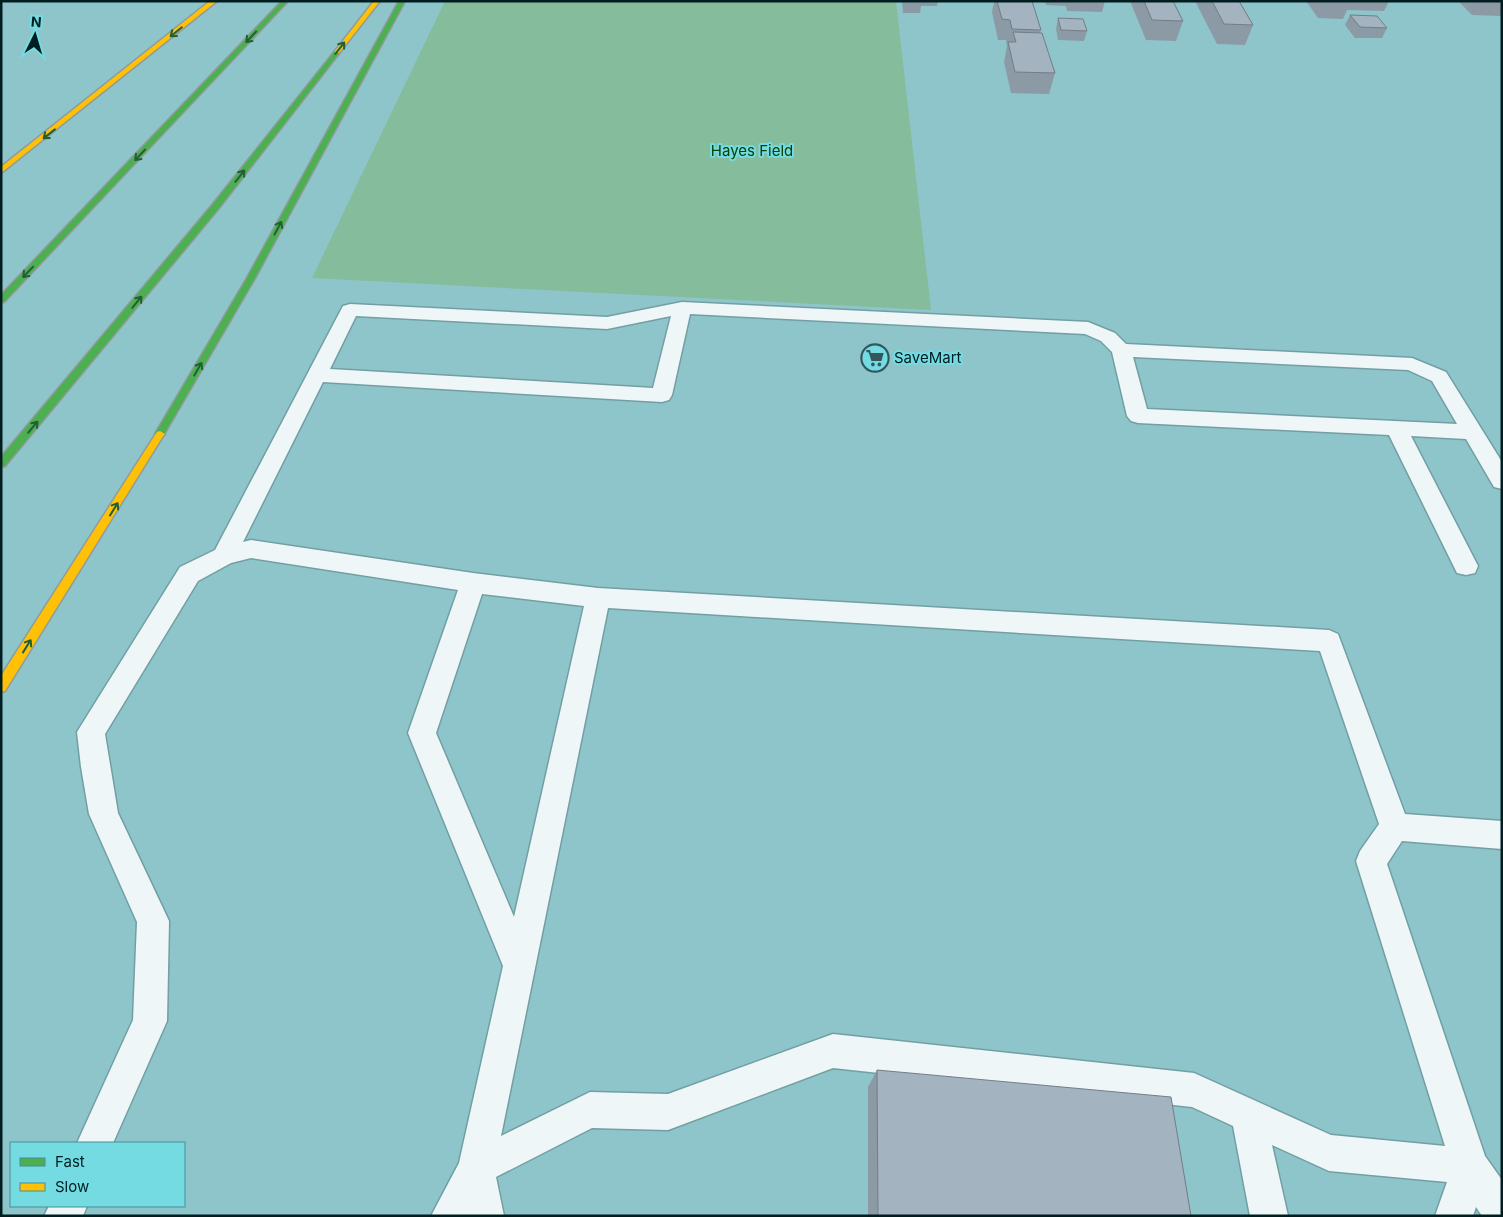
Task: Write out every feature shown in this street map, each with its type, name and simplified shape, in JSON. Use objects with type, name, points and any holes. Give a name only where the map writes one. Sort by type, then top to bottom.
[{"type":"highway","points":[[1,171],[214,1]]},
{"type":"highway","points":[[1,300],[285,1]]},
{"type":"highway","points":[[1,464],[216,206],[377,1]]},
{"type":"highway","points":[[1,687],[140,469],[187,389],[251,278],[402,1]]},
{"type":"lane","points":[[318,376],[662,395],[682,308]]},
{"type":"lane","points":[[224,556],[318,376],[350,310],[607,323],[682,308],[1088,328],[1108,337],[1121,350],[1138,416],[1472,432]]},
{"type":"lane","points":[[1121,350],[1412,364],[1439,377],[1502,480]]},
{"type":"lane","points":[[1396,428],[1466,566]]},
{"type":"lane","points":[[95,1142],[150,1021],[153,921],[104,814],[95,767],[91,732],[189,574],[224,556],[251,549],[473,582],[598,598],[1329,641],[1396,827]]},
{"type":"lane","points":[[473,582],[422,733],[519,966]]},
{"type":"lane","points":[[450,1216],[476,1168],[598,598]]},
{"type":"lane","points":[[1396,827],[1502,835]]},
{"type":"lane","points":[[1396,827],[1371,861],[1470,1166],[1502,1213]]},
{"type":"lane","points":[[476,1168],[590,1110],[668,1112],[833,1051],[1194,1090],[1329,1153],[1470,1166]]},
{"type":"lane","points":[[1248,1114],[1270,1216]]},
{"type":"lane","points":[[1454,1216],[1470,1166]]},
{"type":"lane","points":[[476,1168],[485,1216]]},
{"type":"green space","name":"Hayes Field","points":[[445,1],[896,1],[931,310],[312,278]]},
{"type":"building","points":[[997,1],[1032,1],[1041,30],[1012,29],[1010,20],[1002,19]]},
{"type":"building","points":[[1144,1],[1173,1],[1183,21],[1152,20]]},
{"type":"building","points":[[1212,1],[1239,1],[1253,25],[1224,24]]},
{"type":"building","points":[[1350,15],[1377,16],[1387,28],[1360,27]]},
{"type":"building","points":[[1058,18],[1083,19],[1087,31],[1061,30]]},
{"type":"building","points":[[1013,32],[1042,33],[1055,73],[1015,72],[1008,42],[1016,42]]},
{"type":"building","points":[[877,1070],[1171,1097],[1191,1216],[878,1216]]},
{"type":"traffic: fast","points":[[1,300],[285,1]]},
{"type":"traffic: fast","points":[[160,434],[251,278],[402,1]]},
{"type":"traffic: fast","points":[[1,464],[216,206],[337,52]]},
{"type":"traffic: slow","points":[[1,171],[214,1]]},
{"type":"traffic: slow","points":[[337,52],[377,1]]},
{"type":"traffic: slow","points":[[1,687],[160,434]]},
{"type":"place","name":"SaveMart","points":[[875,358]]}]
